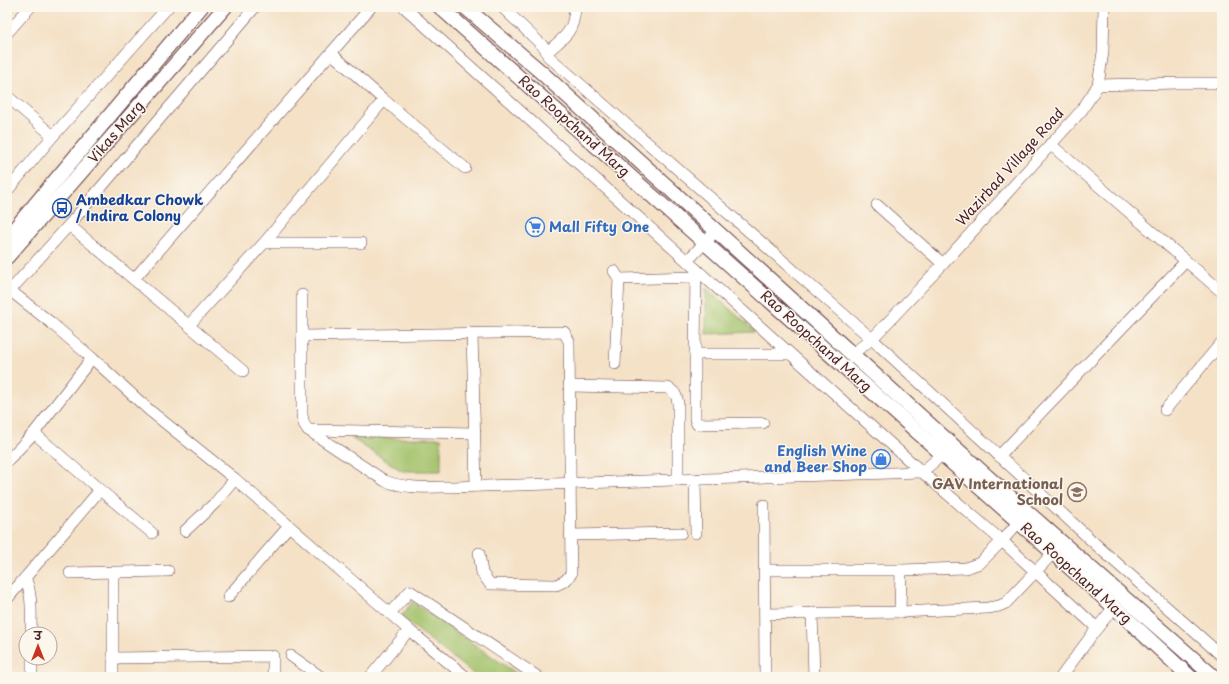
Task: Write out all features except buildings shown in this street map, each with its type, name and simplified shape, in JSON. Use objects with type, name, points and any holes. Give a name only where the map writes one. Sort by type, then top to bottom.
[{"type":"main road","name":"Vikas Marg","points":[[7,238],[201,7]]},
{"type":"main road","name":"Vikas Marg","points":[[7,257],[225,7]]},
{"type":"main road","name":"Rao Roopchand Marg","points":[[440,7],[943,454],[1023,517],[1214,677]]},
{"type":"main road","name":"Rao Roopchand Marg","points":[[465,7],[541,72],[852,354],[1023,517],[1053,552],[1190,677]]},
{"type":"street","points":[[7,33],[30,7]]},
{"type":"street","points":[[7,191],[53,136],[168,7]]},
{"type":"street","points":[[254,7],[69,225],[8,291],[92,358],[149,410],[235,478],[466,677]]},
{"type":"street","points":[[134,279],[370,7]]},
{"type":"street","points":[[404,7],[503,101],[687,261],[696,273],[1002,541],[1097,628]]},
{"type":"street","points":[[502,7],[545,48],[548,54],[872,339],[1103,551],[1222,656]]},
{"type":"street","points":[[541,72],[548,54],[564,39],[572,28],[575,7]]},
{"type":"street","points":[[1104,7],[1104,52],[1098,85],[1178,82],[1222,83]]},
{"type":"street","points":[[331,52],[384,100],[465,168]]},
{"type":"street","name":"Wazirbad Village Road","points":[[852,354],[872,339],[943,264],[1082,110],[1098,85]]},
{"type":"street","points":[[7,96],[53,136]]},
{"type":"street","points":[[189,325],[264,243],[384,100]]},
{"type":"street","points":[[1050,144],[1222,292]]},
{"type":"street","points":[[876,205],[943,264]]},
{"type":"street","points":[[69,225],[243,371]]},
{"type":"street","points":[[687,261],[716,231]]},
{"type":"street","points":[[264,243],[361,243]]},
{"type":"street","points":[[999,456],[1186,261]]},
{"type":"street","points":[[615,364],[617,275],[696,273]]},
{"type":"street","points":[[696,273],[695,419],[698,424],[763,423]]},
{"type":"street","points":[[302,295],[302,415],[304,424],[308,430],[385,481],[395,485],[454,487],[922,472],[943,454]]},
{"type":"street","points":[[302,336],[564,332],[569,341],[570,574],[565,582],[556,585],[490,584],[482,573],[479,553]]},
{"type":"street","points":[[472,333],[476,486]]},
{"type":"street","points":[[1165,410],[1222,342]]},
{"type":"street","points":[[695,354],[790,354]]},
{"type":"street","points":[[7,461],[34,433],[92,358]]},
{"type":"street","points":[[569,386],[668,388],[673,391],[677,396],[678,404],[678,480]]},
{"type":"street","points":[[308,430],[475,433]]},
{"type":"street","points":[[34,433],[100,490],[152,532]]},
{"type":"street","points":[[185,531],[215,503],[235,478]]},
{"type":"street","points":[[696,479],[696,533]]},
{"type":"street","points":[[7,598],[100,490]]},
{"type":"street","points":[[764,505],[765,677]]},
{"type":"street","points":[[765,570],[901,570],[966,568],[980,563],[1023,517]]},
{"type":"street","points":[[228,597],[289,526]]},
{"type":"street","points":[[570,535],[681,533]]},
{"type":"street","points":[[765,614],[900,612],[988,608],[999,606],[1006,602],[1053,552]]},
{"type":"street","points":[[900,612],[901,570]]},
{"type":"street","points":[[70,573],[168,571]]},
{"type":"street","points":[[113,573],[113,677]]},
{"type":"street","points":[[25,578],[29,585],[31,626]]},
{"type":"street","points":[[390,613],[410,592],[538,677]]},
{"type":"street","points":[[1061,677],[1114,607]]},
{"type":"street","points":[[812,613],[814,677]]},
{"type":"street","points":[[370,677],[410,630]]},
{"type":"street","points":[[113,658],[273,656],[273,677]]},
{"type":"street","points":[[291,656],[321,677]]},
{"type":"street","points":[[32,666],[32,677]]},
{"type":"green space","points":[[706,288],[756,332],[706,334]]},
{"type":"green space","points":[[351,438],[441,438],[441,471],[402,471]]},
{"type":"green space","points":[[412,602],[522,677],[477,677],[401,617]]},
{"type":"place","name":"Ambedkar Chowk / Indira Colony","points":[[62,208]]},
{"type":"place","name":"Mall Fifty One","points":[[535,227]]},
{"type":"place","name":"English Wine and Beer Shop","points":[[881,459]]},
{"type":"place","name":"GAV International School","points":[[1077,492]]}]
